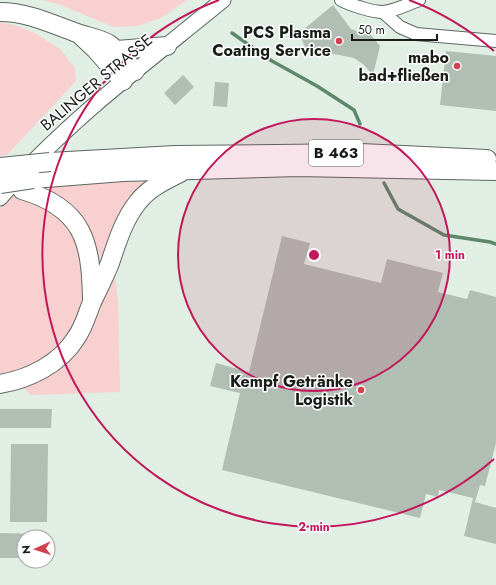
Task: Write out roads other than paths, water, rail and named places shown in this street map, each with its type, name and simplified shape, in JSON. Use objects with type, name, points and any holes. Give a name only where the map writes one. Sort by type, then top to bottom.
[{"type":"highway","points":[[0,12],[34,17],[78,33],[97,38],[109,44],[116,50],[129,76]]},
{"type":"highway","points":[[78,33],[96,50],[129,76]]},
{"type":"highway","points":[[116,50],[166,46]]},
{"type":"highway","name":"B 463","points":[[0,167],[50,162],[175,155],[353,153],[496,159]]},
{"type":"highway","name":"B 463","points":[[28,185],[122,172],[298,167],[496,171]]},
{"type":"highway","points":[[0,384],[12,382],[30,375],[48,366],[65,352],[76,339],[85,322],[128,216],[138,202],[159,184],[184,171]]},
{"type":"highway","points":[[0,184],[28,185],[37,195],[63,209],[73,220],[84,238],[89,256],[92,277],[92,302]]},
{"type":"main road","name":"BALINGER STRASSE","points":[[0,198],[20,173],[48,147],[129,76],[223,0]]},
{"type":"street","points":[[341,0],[350,5],[383,12],[402,7],[419,0]]},
{"type":"street","points":[[383,12],[400,27],[416,34],[496,41]]},
{"type":"waterway","points":[[232,33],[272,61],[317,86],[354,110],[360,124]]},
{"type":"waterway","points":[[384,183],[398,209],[444,235],[496,244]]},
{"type":"place","name":"PCS Plasma Coating Service","points":[[339,41]]},
{"type":"place","name":"mabo bad+fließen","points":[[457,66]]},
{"type":"place","name":"Kempf Getränke Logistik","points":[[361,390]]}]
